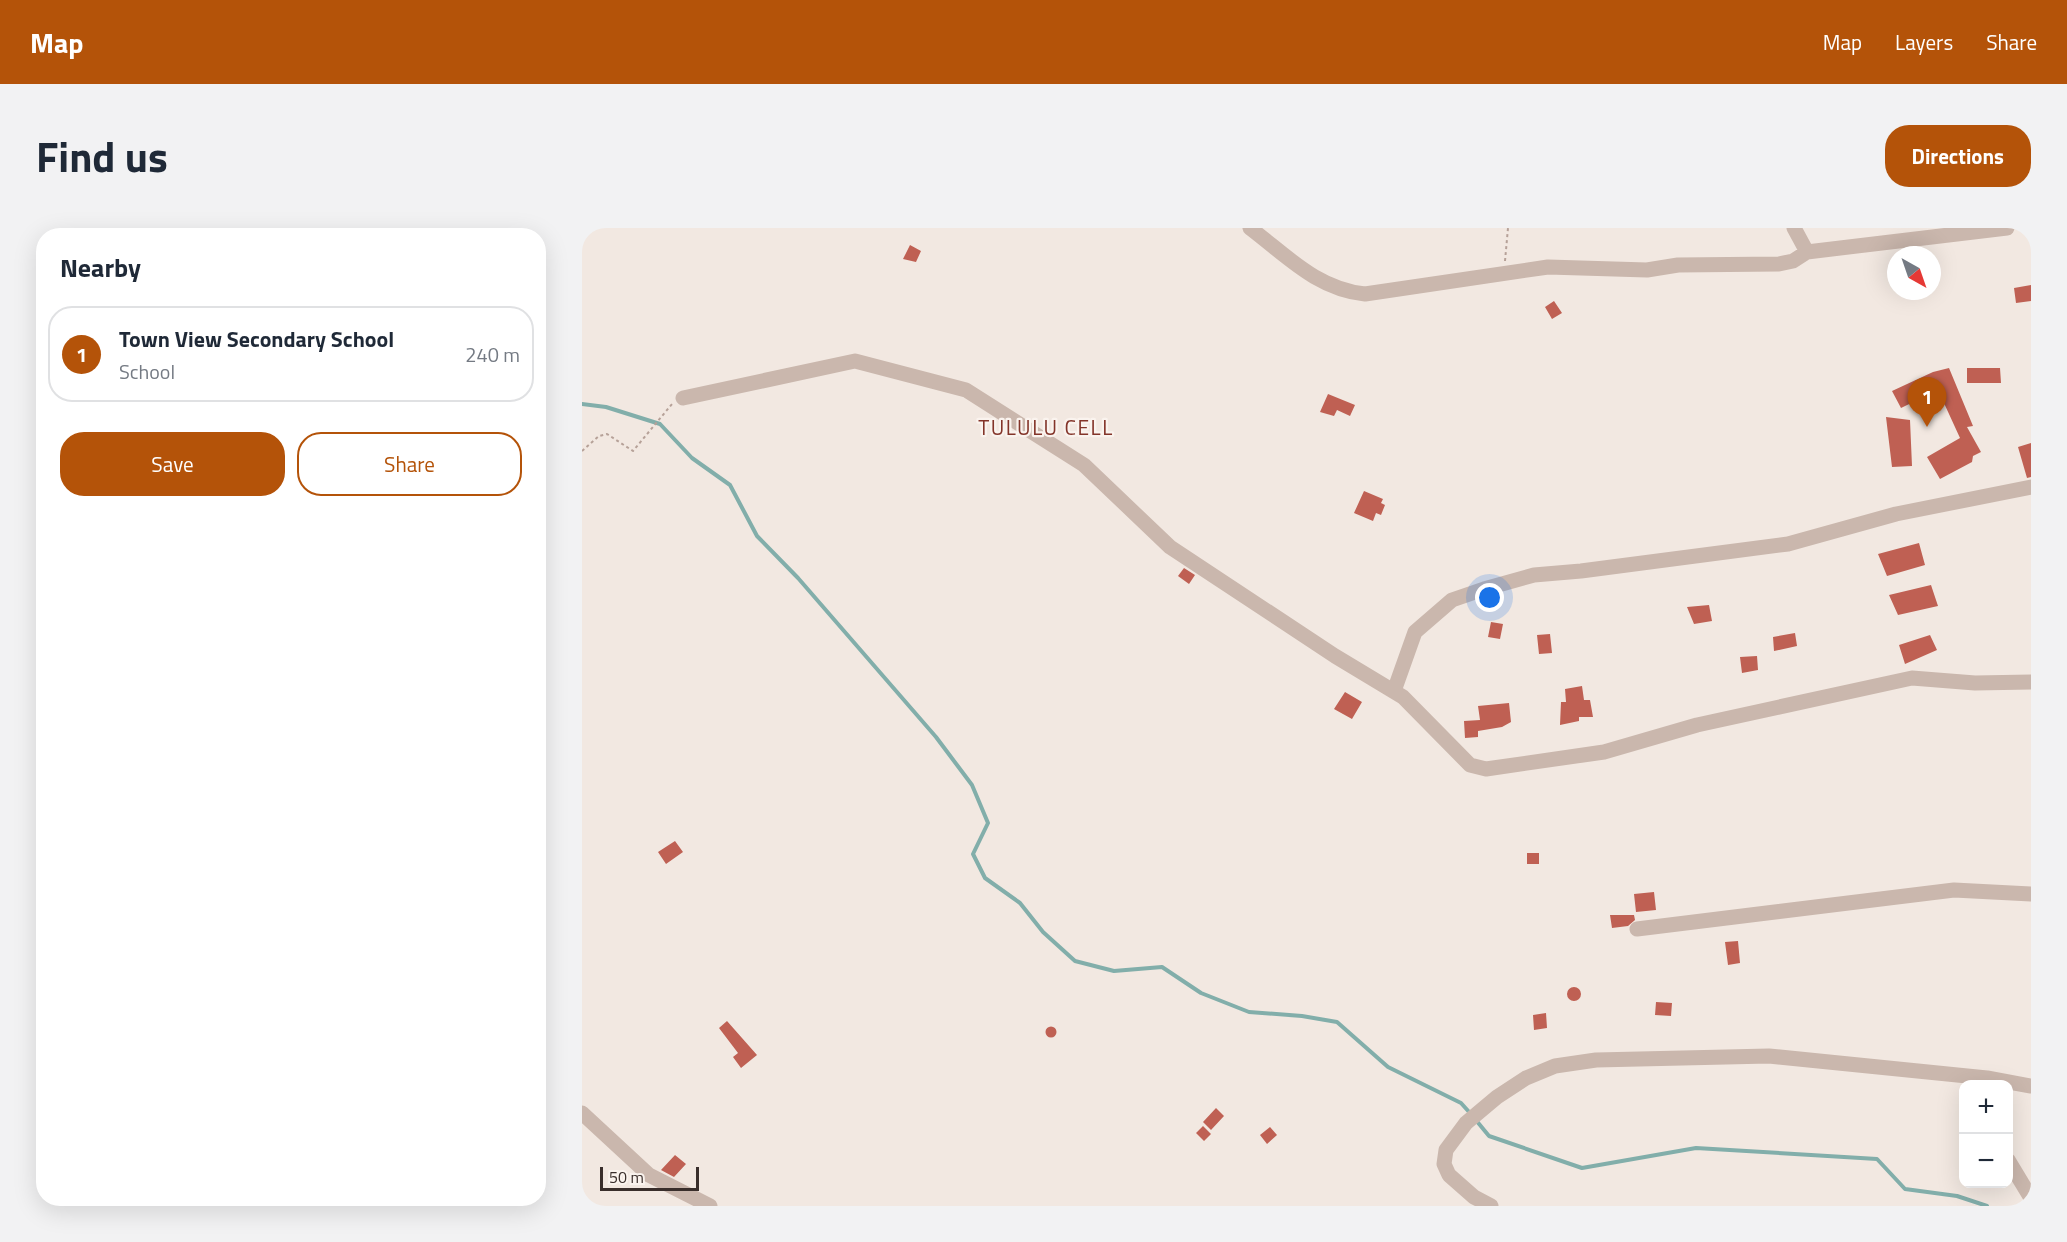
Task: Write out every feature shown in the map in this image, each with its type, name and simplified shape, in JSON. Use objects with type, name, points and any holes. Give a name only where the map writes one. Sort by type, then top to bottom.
[{"type":"street","points":[[1250,228],[1321,282],[1342,291],[1365,294],[1548,267],[1647,270],[1678,265],[1779,264],[1793,261],[1807,252],[2007,228]]},
{"type":"street","points":[[1794,228],[1807,252]]},
{"type":"street","points":[[683,398],[855,361],[966,390],[1084,465],[1170,547],[1335,656],[1403,697],[1470,765],[1486,769],[1604,752],[1697,725],[1912,678],[1975,682],[2031,682]]},
{"type":"street","points":[[1394,691],[1415,632],[1452,600],[1484,588],[1534,575],[1581,572],[1788,544],[1896,514],[2031,487]]},
{"type":"street","points":[[1637,929],[1954,890],[2031,894]]},
{"type":"street","points":[[1491,1206],[1461,1187],[1449,1175],[1444,1164],[1446,1150],[1466,1124],[1479,1112],[1526,1078],[1555,1066],[1596,1060],[1769,1056],[1979,1080]]},
{"type":"street","points":[[2013,1084],[2031,1086]]},
{"type":"street","points":[[582,1113],[649,1175],[710,1206]]},
{"type":"street","points":[[2013,1168],[2031,1198]]},
{"type":"path","points":[[1506,272],[1504,255],[1508,228]]},
{"type":"path","points":[[582,451],[599,436],[607,434],[633,451],[661,415]]},
{"type":"building","points":[[910,245],[921,251],[916,262],[903,259]]},
{"type":"building","points":[[2031,285],[2031,301],[2016,303],[2014,288]]},
{"type":"building","points":[[1554,301],[1562,313],[1552,319],[1545,307]]},
{"type":"building","points":[[1949,368],[1973,426],[1967,427],[1981,452],[1973,456],[1972,462],[1940,479],[1927,457],[1960,438],[1938,390],[1901,408],[1892,391],[1933,372]]},
{"type":"building","points":[[1967,368],[2000,368],[2001,383],[1967,383]]},
{"type":"building","points":[[1328,394],[1355,405],[1350,416],[1337,410],[1334,416],[1320,412]]},
{"type":"building","points":[[1886,417],[1910,420],[1912,466],[1892,467]]},
{"type":"building","points":[[2031,443],[2031,477],[2027,478],[2018,447]]},
{"type":"building","points":[[1364,491],[1383,499],[1381,503],[1385,505],[1381,515],[1376,513],[1373,521],[1354,513]]},
{"type":"building","points":[[1919,543],[1925,565],[1887,576],[1878,554]]},
{"type":"building","points":[[1184,568],[1195,575],[1189,584],[1178,576]]},
{"type":"building","points":[[1931,585],[1938,606],[1898,615],[1889,595]]},
{"type":"building","points":[[1709,605],[1712,621],[1694,624],[1687,607]]},
{"type":"building","points":[[1491,622],[1503,624],[1500,639],[1488,637]]},
{"type":"building","points":[[1795,633],[1797,646],[1774,651],[1773,637]]},
{"type":"building","points":[[1550,634],[1552,653],[1539,654],[1537,635]]},
{"type":"building","points":[[1930,635],[1937,650],[1905,664],[1899,645]]},
{"type":"building","points":[[1757,656],[1758,670],[1742,673],[1740,657]]},
{"type":"building","points":[[1582,686],[1584,700],[1590,700],[1593,717],[1579,717],[1579,721],[1560,725],[1561,702],[1566,702],[1565,689]]},
{"type":"building","points":[[1345,692],[1362,702],[1352,719],[1334,709]]},
{"type":"building","points":[[1509,703],[1511,722],[1502,727],[1478,731],[1478,737],[1465,738],[1464,721],[1480,720],[1478,706]]},
{"type":"building","points":[[675,841],[683,852],[666,864],[658,852]]},
{"type":"building","points":[[1527,853],[1539,853],[1539,864],[1527,864]]},
{"type":"building","points":[[1654,892],[1656,910],[1636,912],[1634,894]]},
{"type":"building","points":[[1610,915],[1634,915],[1635,920],[1628,926],[1612,928]]},
{"type":"building","points":[[1738,941],[1740,963],[1728,965],[1725,942]]},
{"type":"building","points":[[1574,987],[1579,989],[1581,994],[1579,999],[1574,1001],[1569,999],[1567,994],[1569,989]]},
{"type":"building","points":[[1656,1002],[1672,1003],[1671,1016],[1655,1015]]},
{"type":"building","points":[[1546,1013],[1547,1028],[1534,1030],[1533,1015]]},
{"type":"building","points":[[727,1021],[757,1055],[741,1068],[733,1057],[738,1053],[719,1028]]},
{"type":"building","points":[[1051,1027],[1055,1028],[1055,1036],[1051,1037],[1047,1036],[1046,1032],[1047,1028]]},
{"type":"building","points":[[1216,1108],[1224,1116],[1211,1130],[1203,1122]]},
{"type":"building","points":[[1203,1126],[1211,1134],[1204,1141],[1196,1133]]},
{"type":"building","points":[[1270,1127],[1277,1135],[1267,1144],[1260,1135]]},
{"type":"building","points":[[675,1155],[686,1164],[674,1177],[661,1170]]},
{"type":"waterway","points":[[582,404],[606,407],[660,424],[692,458],[730,485],[757,536],[798,578],[936,737],[972,785],[988,823],[973,854],[985,878],[1020,903],[1043,932],[1075,961],[1114,971],[1162,967],[1201,993],[1249,1012],[1302,1016],[1337,1022],[1388,1067],[1461,1103],[1470,1113]]},
{"type":"waterway","points":[[1475,1119],[1489,1136],[1582,1168],[1696,1148],[1877,1159],[1905,1189],[1957,1196],[1987,1206]]},
{"type":"place","name":"Town View Secondary School","points":[[1927,427]]},
{"type":"district","name":"TULULU CELL","points":[[1046,427]]}]
